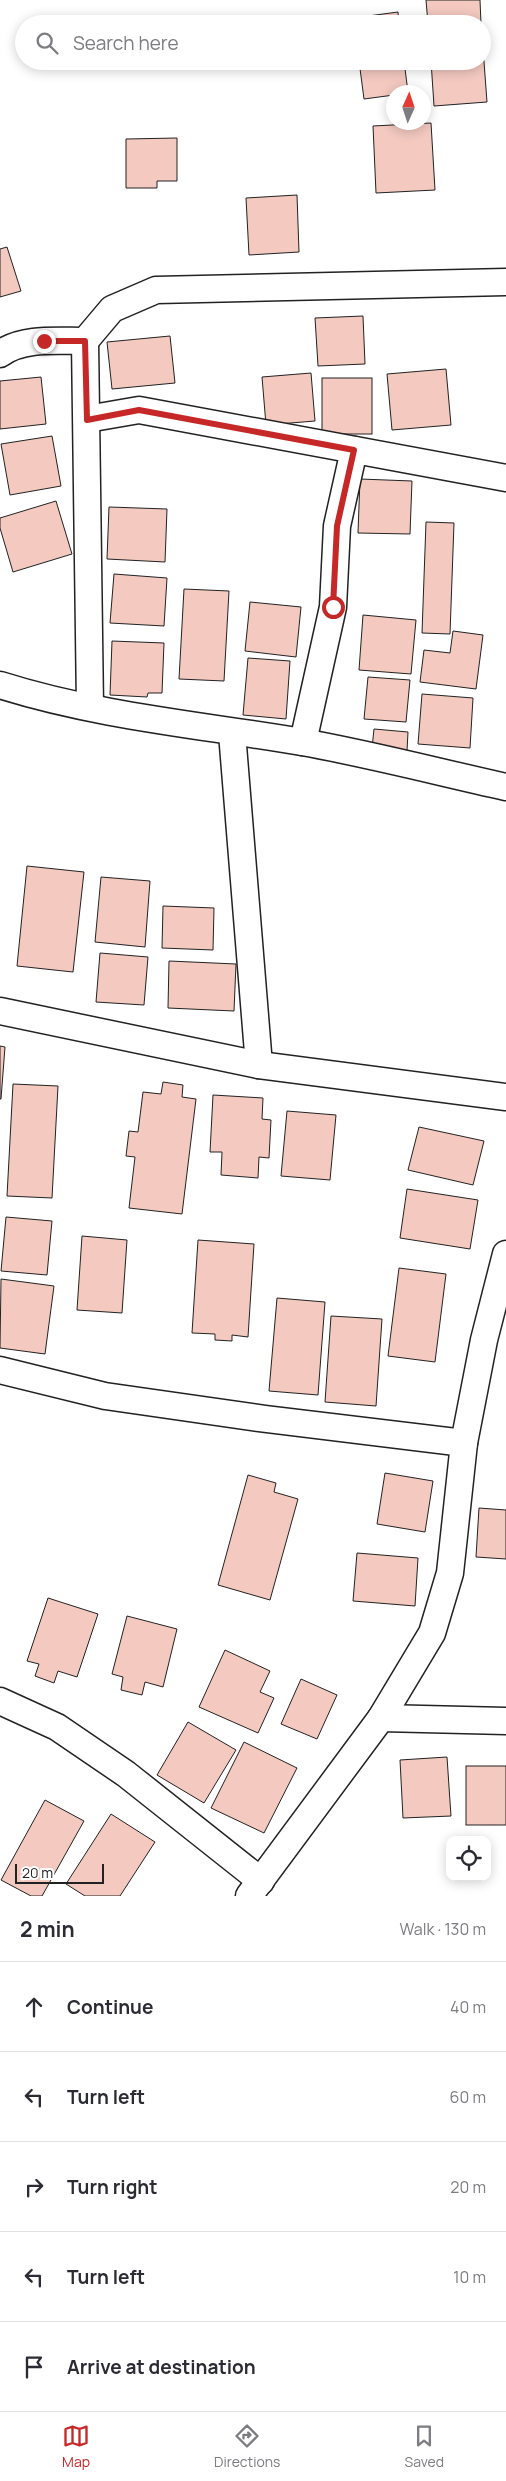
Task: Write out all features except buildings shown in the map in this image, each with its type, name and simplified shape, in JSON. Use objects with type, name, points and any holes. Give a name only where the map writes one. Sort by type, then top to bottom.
[{"type":"street","points":[[90,707],[85,341],[112,310],[156,290],[506,282]]},
{"type":"street","points":[[0,354],[9,347],[44,341],[85,341]]},
{"type":"street","points":[[87,420],[139,410],[506,478]]},
{"type":"street","points":[[303,742],[333,607],[337,526],[354,450]]},
{"type":"street","points":[[0,685],[26,693],[90,707],[232,732],[303,742],[506,787]]},
{"type":"street","points":[[232,732],[259,1066]]},
{"type":"street","points":[[0,1011],[259,1066],[506,1097]]},
{"type":"street","points":[[0,1700],[57,1727],[126,1774],[255,1889],[381,1718],[432,1633],[450,1574],[464,1443],[484,1340],[506,1254]]},
{"type":"street","points":[[0,1370],[105,1396],[266,1419],[464,1443]]},
{"type":"street","points":[[381,1718],[506,1721]]},
{"type":"route","points":[[44,341],[85,341],[87,420],[139,410],[354,450],[337,526],[333,607]]}]
